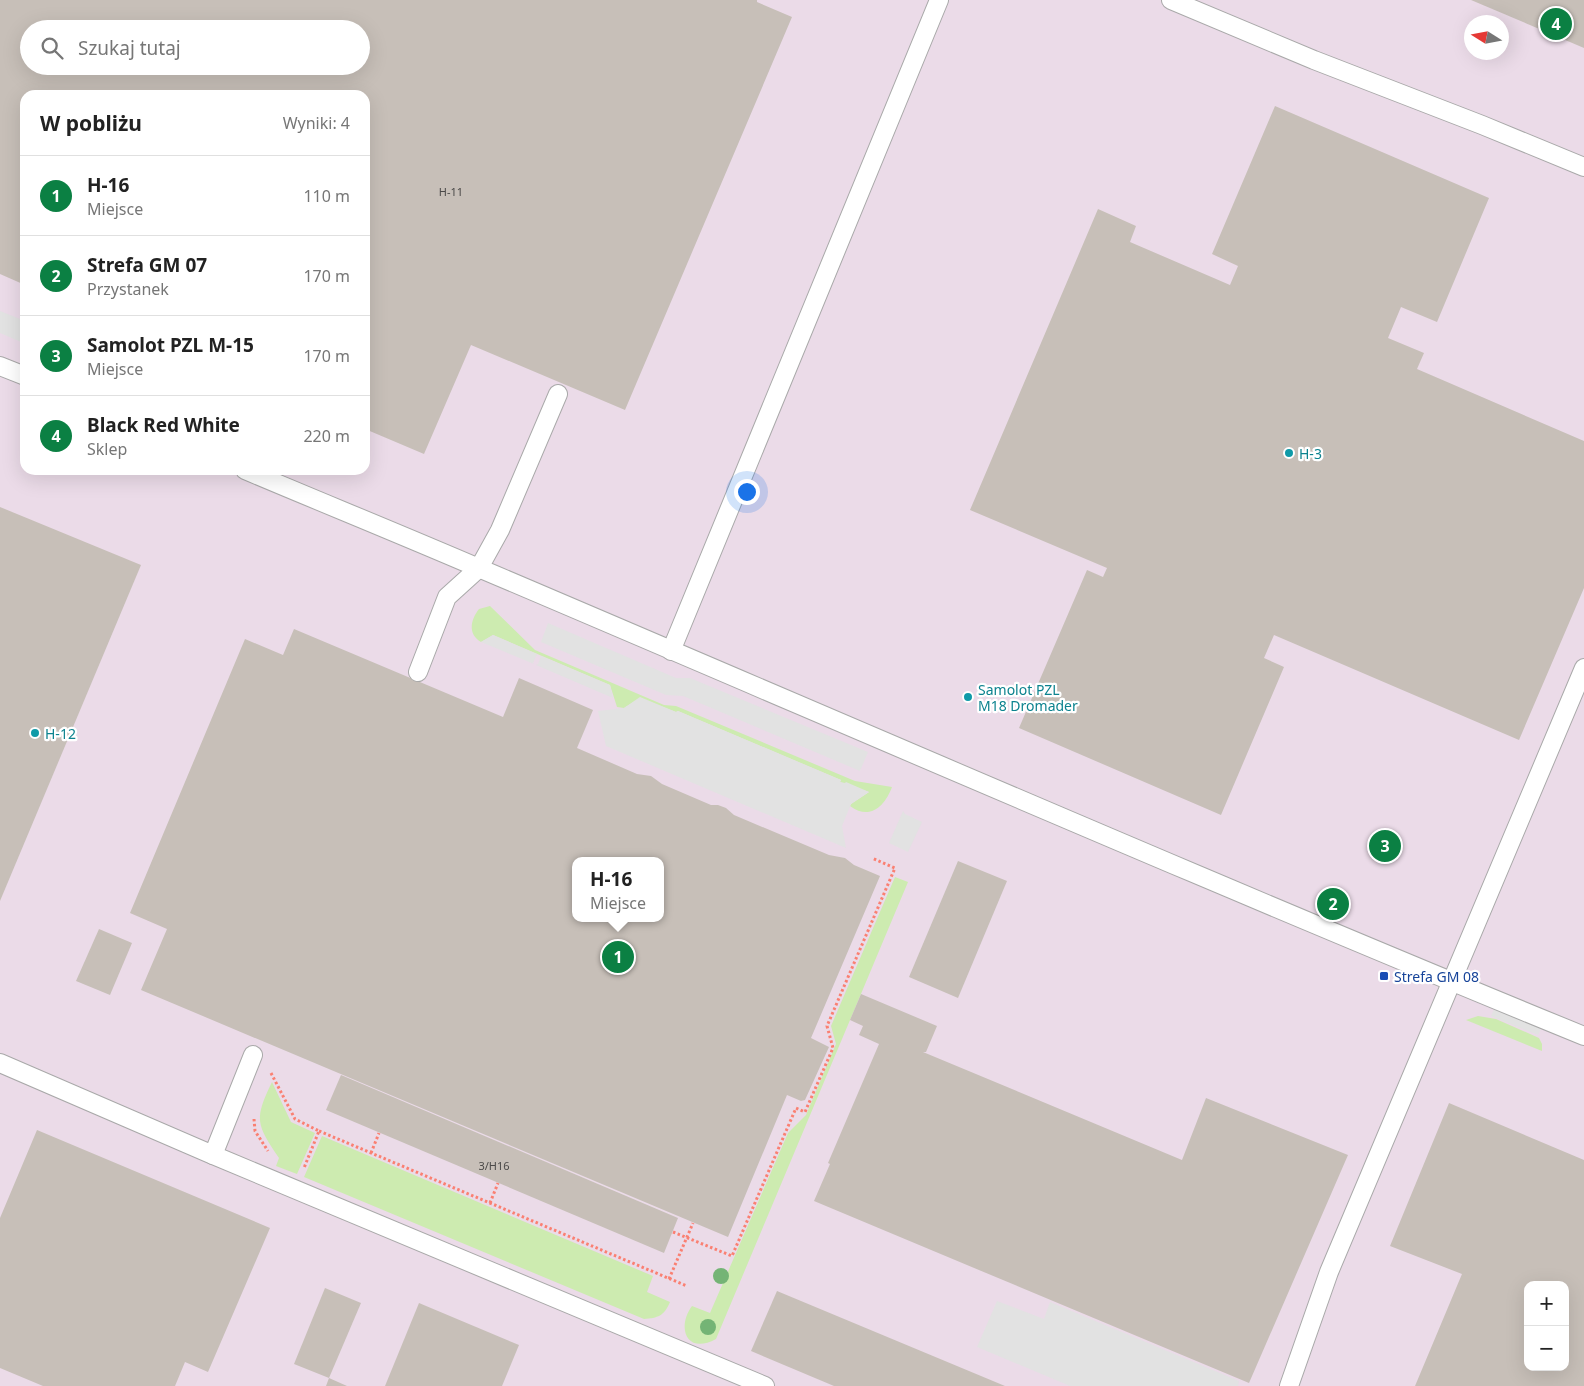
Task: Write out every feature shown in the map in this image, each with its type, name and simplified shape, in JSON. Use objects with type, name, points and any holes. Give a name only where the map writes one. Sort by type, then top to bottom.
[{"type":"lane","points":[[671,651],[939,0]]},
{"type":"lane","points":[[1171,0],[1198,5],[1314,60],[1584,167]]},
{"type":"lane","points":[[0,366],[20,374]]},
{"type":"lane","points":[[418,672],[447,597],[479,568],[500,530],[558,394]]},
{"type":"lane","points":[[257,475],[1452,982],[1584,1036]]},
{"type":"lane","points":[[1289,1386],[1329,1272],[1584,668]]},
{"type":"lane","points":[[213,1154],[253,1054]]},
{"type":"lane","points":[[0,1063],[267,1178],[765,1386]]},
{"type":"path","points":[[673,1232],[732,1256],[796,1108],[805,1112],[833,1048],[827,1026],[895,868],[872,858]]},
{"type":"path","points":[[268,1079],[271,1072],[295,1120],[687,1286]]},
{"type":"path","points":[[254,1115],[255,1131],[274,1159],[267,1178]]},
{"type":"path","points":[[294,1189],[320,1131]]},
{"type":"path","points":[[371,1153],[380,1133]]},
{"type":"path","points":[[490,1203],[498,1183]]},
{"type":"path","points":[[670,1278],[693,1223]]},
{"type":"shaded area","points":[[0,0],[1584,0],[1584,1386],[0,1386]]},
{"type":"shaded area","points":[[0,311],[20,319],[20,342],[0,333]]},
{"type":"shaded area","points":[[548,623],[676,678],[690,678],[868,752],[860,771],[683,696],[666,695],[541,642]]},
{"type":"shaded area","points":[[493,635],[537,654],[534,664],[481,642]]},
{"type":"shaded area","points":[[541,656],[610,685],[613,698],[536,665]]},
{"type":"shaded area","points":[[640,697],[676,712],[678,711],[841,780],[840,782],[846,782],[869,792],[851,804],[842,826],[846,848],[606,746],[598,711],[624,708]]},
{"type":"shaded area","points":[[903,811],[905,814],[922,822],[908,852],[889,843]]},
{"type":"shaded area","points":[[1495,1007],[1542,1027],[1538,1035],[1491,1016]]},
{"type":"shaded area","points":[[997,1301],[1044,1319],[1050,1302],[1239,1381],[1238,1386],[1070,1386],[977,1347]]},
{"type":"green space","points":[[490,606],[535,650],[664,705],[676,706],[855,781],[892,787],[889,794],[881,805],[870,812],[857,810],[850,806],[851,804],[869,792],[840,782],[841,780],[678,711],[676,712],[640,698],[624,708],[617,707],[610,685],[493,635],[481,642],[477,639],[472,631],[472,622],[479,609]]},
{"type":"green space","points":[[895,877],[908,882],[716,1339],[698,1344],[691,1341],[687,1337],[685,1330],[687,1314],[692,1306],[710,1313],[788,1133],[806,1115],[836,1044],[831,1026]]},
{"type":"green space","points":[[1478,1016],[1496,1019],[1539,1038],[1542,1044],[1542,1051],[1466,1020]]},
{"type":"green space","points":[[272,1082],[291,1122],[315,1133],[297,1174],[276,1166],[279,1158],[262,1129],[260,1113]]},
{"type":"green space","points":[[322,1136],[653,1276],[647,1292],[670,1302],[668,1307],[660,1315],[644,1319],[304,1177]]},
{"type":"building","points":[[0,0],[757,0],[757,2],[792,17],[625,410],[471,345],[424,454],[370,431],[370,90],[20,90],[20,283],[0,274]]},
{"type":"building","points":[[1471,0],[1584,0],[1584,48],[1509,15]]},
{"type":"building","name":"H-3","points":[[1275,106],[1489,198],[1437,322],[1401,307],[1388,338],[1424,353],[1417,369],[1584,441],[1584,588],[1519,740],[1274,635],[1264,658],[1284,667],[1221,815],[1019,728],[1087,570],[1103,577],[1107,568],[970,510],[1098,209],[1136,226],[1130,242],[1230,285],[1238,266],[1212,254]]},
{"type":"building","name":"H-12","points":[[0,507],[141,565],[0,901]]},
{"type":"building","points":[[294,629],[503,717],[519,678],[593,710],[577,748],[637,774],[651,776],[662,784],[711,805],[726,808],[734,815],[829,855],[845,858],[854,865],[880,876],[811,1038],[829,1047],[805,1100],[801,1101],[787,1095],[728,1237],[141,990],[167,929],[130,913],[245,639],[283,655]]},
{"type":"building","points":[[958,861],[1007,881],[958,998],[909,977]]},
{"type":"building","points":[[99,929],[132,943],[110,995],[76,981]]},
{"type":"building","points":[[861,994],[937,1026],[926,1052],[923,1052],[1182,1160],[1206,1098],[1348,1155],[1249,1383],[814,1201],[830,1164],[828,1163],[879,1044],[859,1035],[863,1026],[850,1020]]},
{"type":"building","points":[[341,1075],[678,1218],[664,1253],[326,1110]]},
{"type":"building","points":[[1449,1103],[1584,1160],[1584,1386],[1415,1386],[1462,1274],[1390,1246]]},
{"type":"building","points":[[37,1130],[270,1228],[208,1372],[185,1362],[175,1386],[43,1386],[0,1368],[0,1218]]},
{"type":"building","points":[[325,1288],[361,1303],[329,1378],[294,1364]]},
{"type":"building","points":[[777,1291],[1005,1386],[834,1386],[751,1351]]},
{"type":"building","points":[[419,1303],[519,1345],[502,1386],[385,1386]]},
{"type":"building","points":[[329,1378],[347,1386],[326,1386]]},
{"type":"place","name":"Black Red White","points":[[1556,24]]},
{"type":"place","name":"H-3","points":[[1289,453]]},
{"type":"place","name":"Samolot PZL M18 Dromader","points":[[968,697]]},
{"type":"place","name":"H-12","points":[[35,733]]},
{"type":"place","name":"Samolot PZL M-15","points":[[1385,846]]},
{"type":"place","name":"Strefa GM 07","points":[[1333,904]]},
{"type":"place","name":"H-16","points":[[618,957]]},
{"type":"place","name":"Strefa GM 08","points":[[1384,976]]}]
